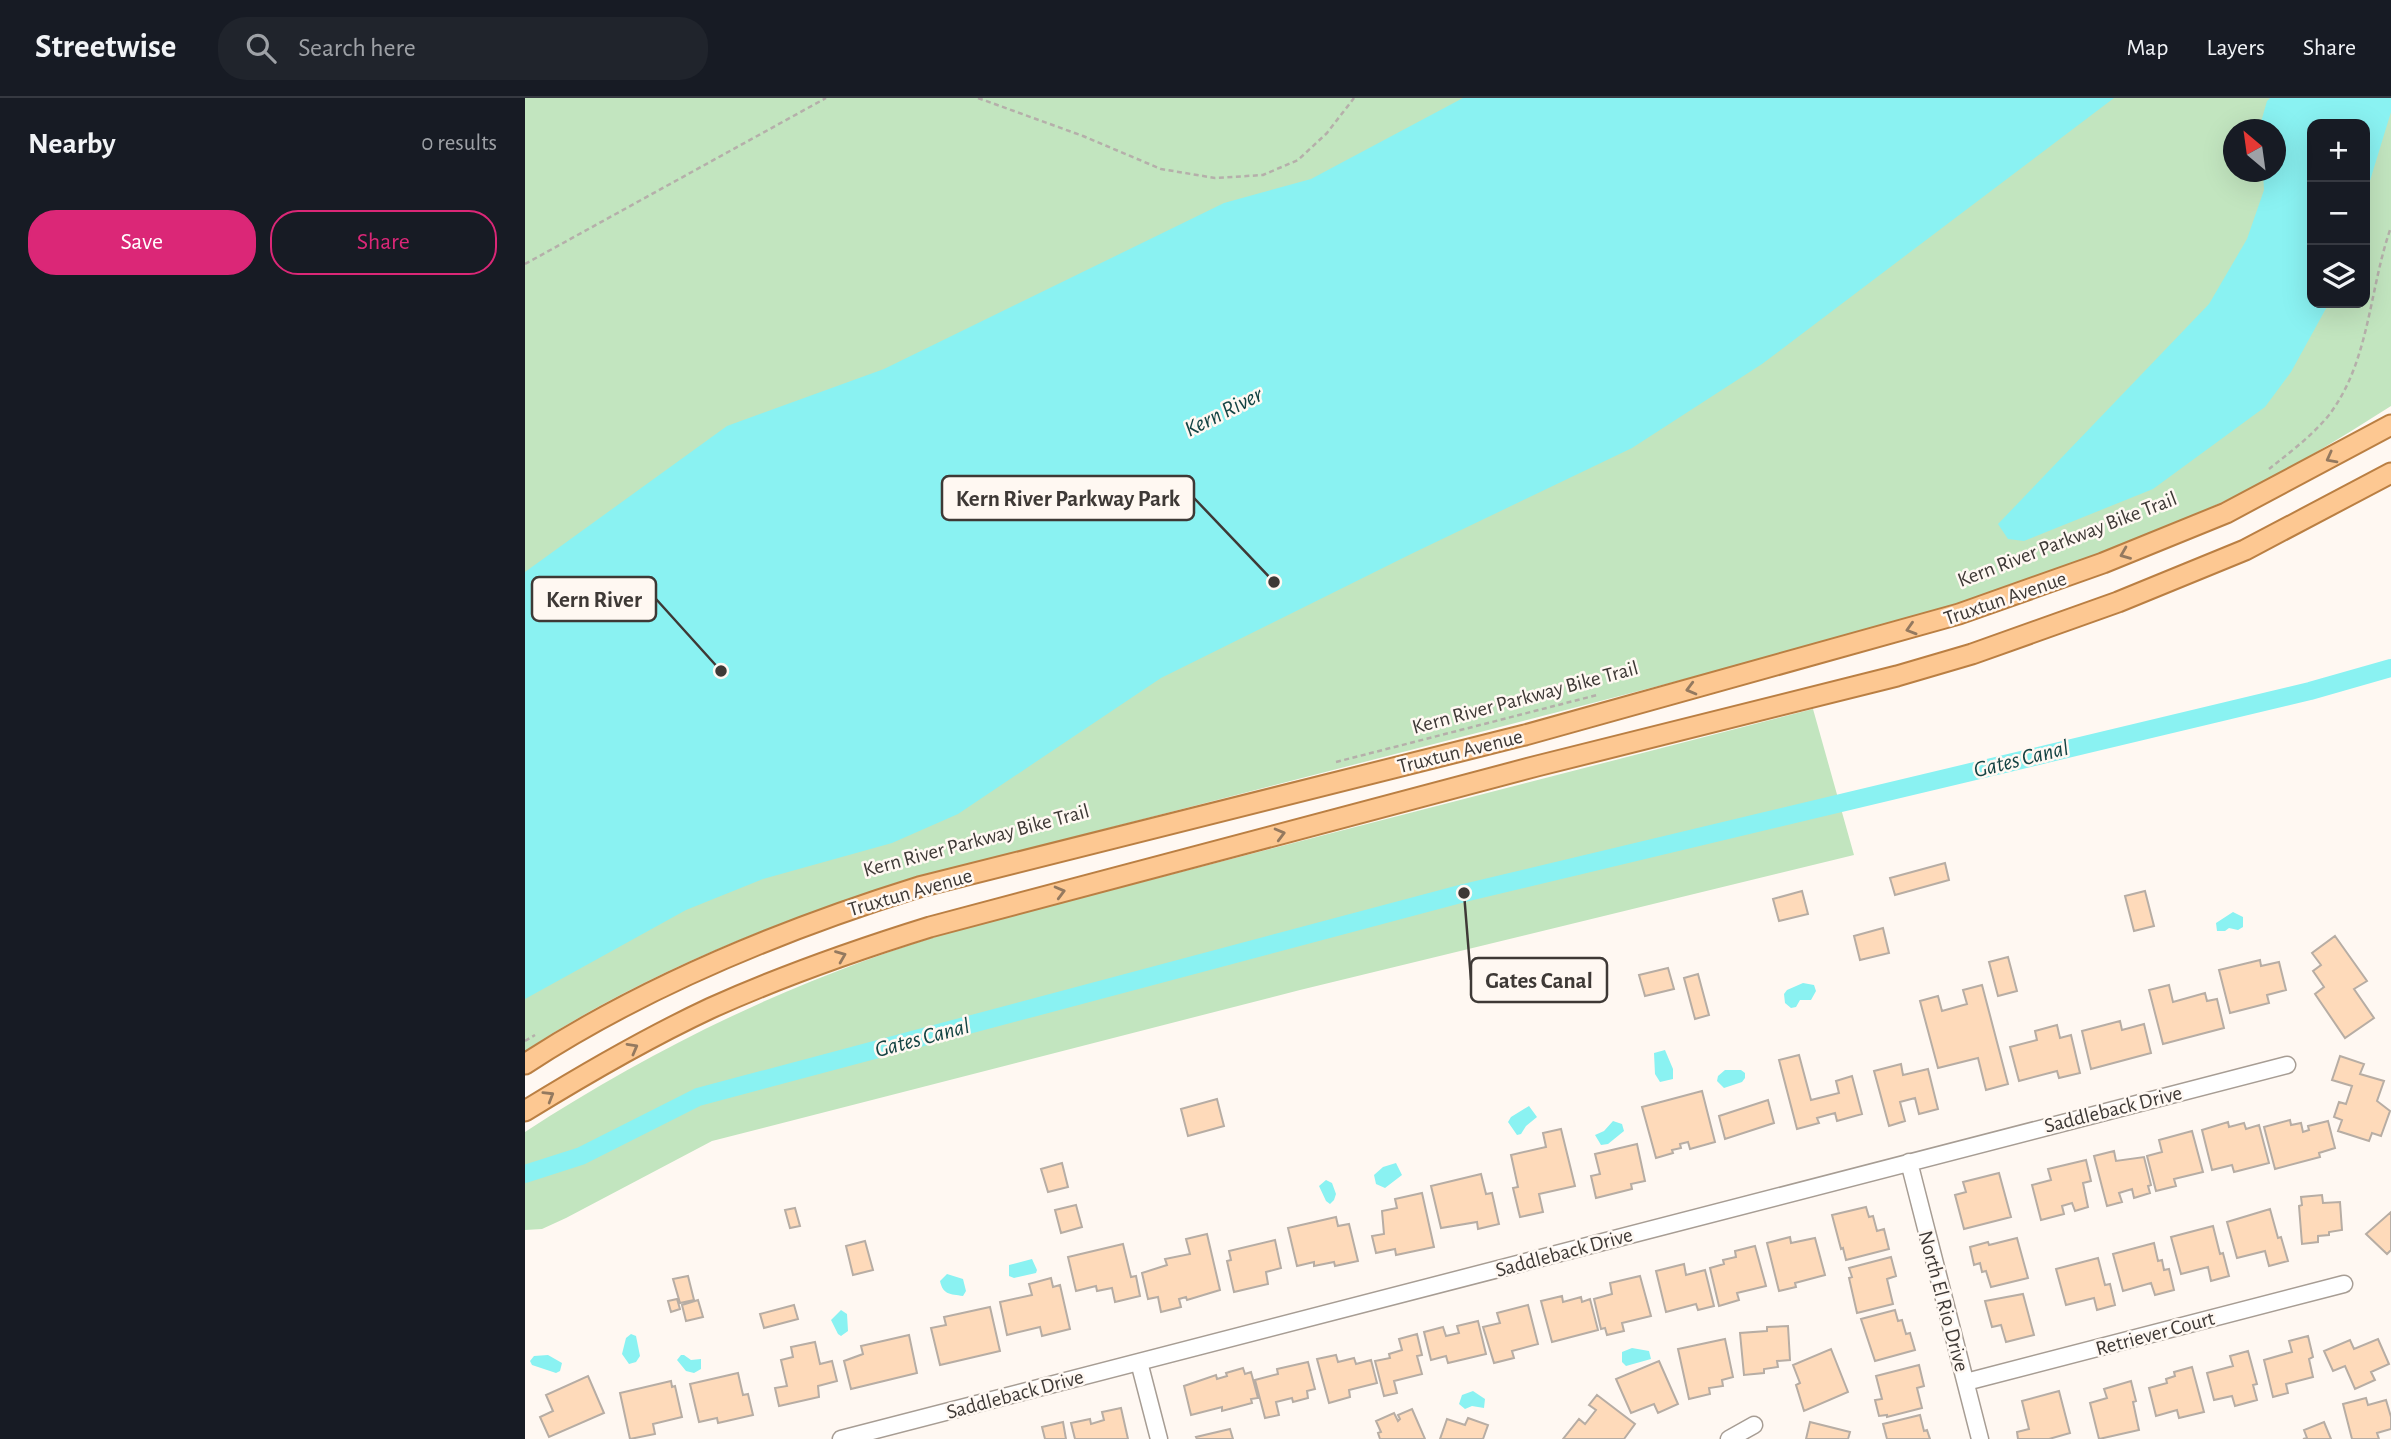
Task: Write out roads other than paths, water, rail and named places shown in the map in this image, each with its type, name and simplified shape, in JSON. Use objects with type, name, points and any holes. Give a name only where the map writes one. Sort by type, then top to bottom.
[{"type":"main road","name":"Truxtun Avenue","points":[[525,1064],[622,1007],[694,970],[842,911],[932,883],[1525,735],[1959,614],[2091,568],[2226,513],[2391,425]]},
{"type":"main road","name":"Truxtun Avenue","points":[[525,1111],[642,1043],[711,1008],[856,950],[930,927],[1537,766],[1897,676],[1972,654],[2118,602],[2245,550],[2391,472]]},
{"type":"street","name":"Saddleback Drive","points":[[841,1439],[2287,1065]]},
{"type":"street","name":"North El Rio Drive","points":[[1909,1162],[1980,1439]]},
{"type":"street","name":"Retriever Court","points":[[1966,1382],[2344,1284]]},
{"type":"street","points":[[1139,1362],[1159,1439]]},
{"type":"street","points":[[1729,1439],[1754,1425]]},
{"type":"water","points":[[1463,98],[2114,98],[1762,364],[1632,448],[1161,678],[958,814],[892,843],[763,879],[686,910],[525,999],[525,572],[727,426],[884,369],[1224,203],[1311,179]]},
{"type":"water","points":[[2270,98],[2391,98],[2391,112],[2370,181],[2370,119],[2307,119],[2307,308],[2326,308],[2291,372],[2265,407],[2153,489],[2024,541],[2008,539],[1998,524],[2209,304],[2247,239],[2264,190],[2264,182],[2286,182],[2286,119],[2262,119]]},
{"type":"water","points":[[2233,912],[2243,917],[2243,927],[2238,930],[2229,928],[2217,931],[2216,923]]},
{"type":"water","points":[[1803,983],[1814,985],[1816,991],[1811,1000],[1800,1000],[1796,1007],[1791,1008],[1785,1003],[1784,994]]},
{"type":"water","points":[[1665,1050],[1673,1069],[1673,1079],[1660,1082],[1655,1074],[1654,1053]]},
{"type":"water","points":[[1725,1070],[1741,1070],[1745,1073],[1745,1078],[1742,1082],[1724,1088],[1717,1081],[1718,1076]]},
{"type":"water","points":[[1529,1106],[1537,1117],[1517,1135],[1508,1122],[1511,1117]]},
{"type":"water","points":[[1613,1121],[1622,1124],[1624,1131],[1608,1144],[1601,1145],[1595,1135],[1604,1131]]},
{"type":"water","points":[[1396,1163],[1402,1175],[1385,1188],[1376,1184],[1374,1175],[1383,1167]]},
{"type":"water","points":[[1326,1180],[1332,1183],[1336,1194],[1330,1204],[1319,1186]]},
{"type":"water","points":[[1032,1259],[1036,1273],[1014,1278],[1009,1276],[1009,1265]]},
{"type":"water","points":[[947,1274],[963,1279],[966,1291],[963,1296],[948,1293],[943,1289],[940,1281]]},
{"type":"water","points":[[841,1310],[847,1314],[848,1331],[841,1336],[831,1320]]},
{"type":"water","points":[[631,1334],[636,1336],[640,1356],[636,1362],[629,1364],[622,1354],[626,1338]]},
{"type":"water","points":[[1632,1348],[1649,1351],[1651,1359],[1626,1366],[1622,1362],[1622,1352]]},
{"type":"water","points":[[548,1355],[562,1363],[560,1371],[556,1373],[532,1365],[530,1361],[534,1356]]},
{"type":"water","points":[[681,1355],[691,1360],[701,1359],[701,1369],[694,1373],[686,1371],[677,1360]]},
{"type":"water","points":[[1473,1391],[1485,1399],[1484,1408],[1472,1406],[1465,1409],[1459,1404],[1462,1395]]},
{"type":"waterway","name":"Gates Canal","points":[[525,1174],[581,1156],[698,1097],[1464,893],[2310,691],[2391,668]]},
{"type":"place","name":"Kern River Parkway Park","points":[[1274,582]]},
{"type":"place","name":"Kern River","points":[[721,671]]},
{"type":"place","name":"Gates Canal","points":[[1464,893]]}]
